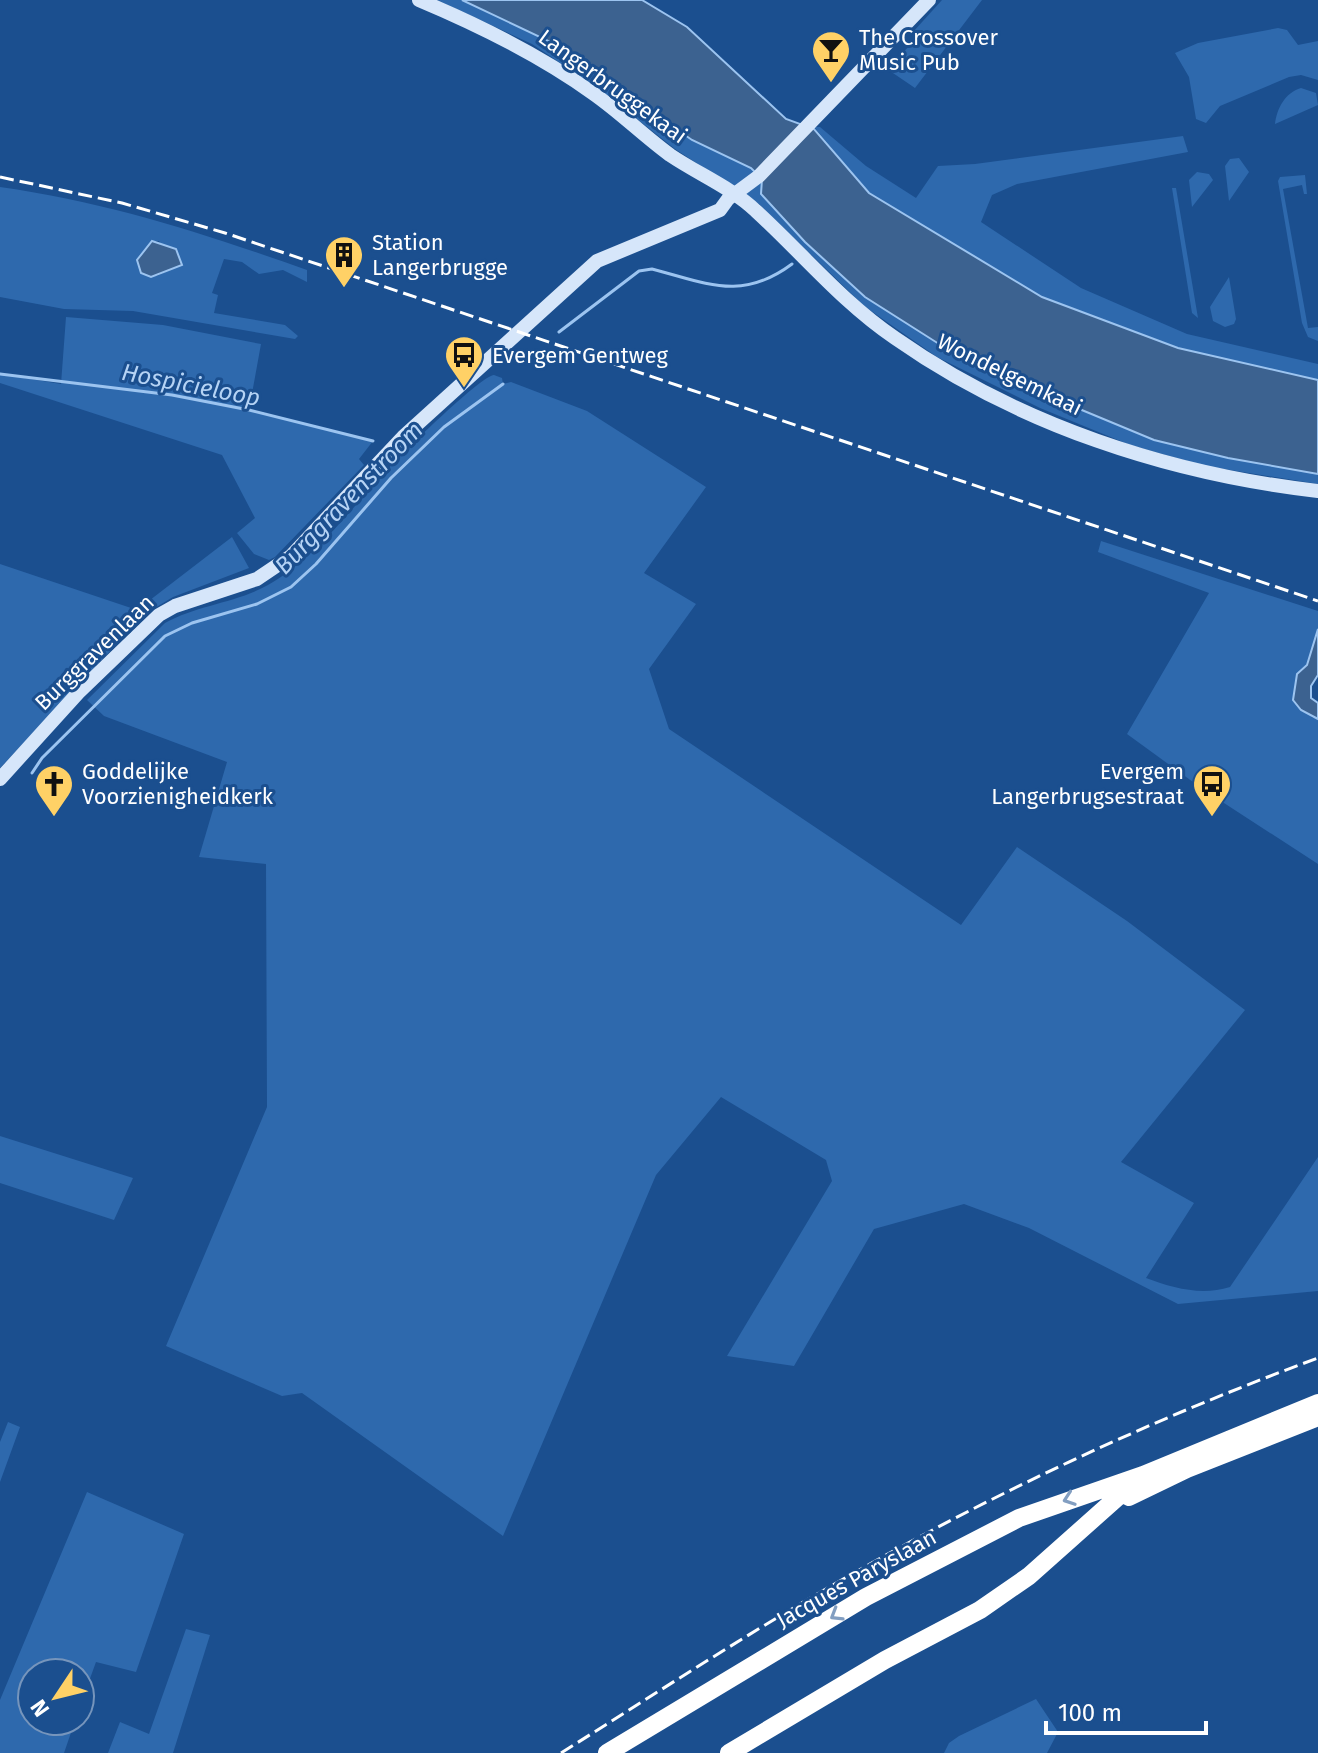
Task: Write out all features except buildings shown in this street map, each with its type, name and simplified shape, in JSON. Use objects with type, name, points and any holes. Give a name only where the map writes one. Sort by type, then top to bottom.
[{"type":"highway","name":"Jacques Paryslaan","points":[[607,1753],[717,1684],[939,1557],[1044,1507],[1143,1475],[1318,1403]]},
{"type":"highway","name":"Jacques Paryslaan","points":[[1096,1519],[1137,1492],[1187,1469],[1318,1417]]},
{"type":"highway","name":"Jacques Paryslaan","points":[[729,1753],[885,1660],[980,1610],[1029,1576],[1143,1475]]},
{"type":"main road","name":"Langerbruggekaai","points":[[419,0],[528,51],[595,95],[671,155],[734,195]]},
{"type":"main road","name":"Burggravenlaan","points":[[0,779],[78,693],[159,615],[175,606],[257,579],[291,556],[403,437],[484,360],[597,261],[720,210],[759,176],[929,0]]},
{"type":"main road","name":"Wondelgemkaai","points":[[734,195],[755,209],[860,312],[933,363],[979,388],[1084,436],[1152,459],[1246,481],[1318,491]]},
{"type":"shaded area","points":[[437,0],[462,0],[557,45],[692,140],[751,168],[805,242],[865,297],[940,344],[1037,391],[1154,440],[1228,458],[1318,474],[1318,484],[1205,466],[1130,445],[1040,408],[937,357],[864,306],[759,204],[675,149],[599,89],[532,44]]},
{"type":"shaded area","points":[[462,0],[642,0],[687,27],[786,119],[814,129],[869,193],[1042,297],[1178,348],[1318,380],[1318,474],[1228,458],[1154,440],[1036,391],[939,344],[865,297],[805,242],[761,194],[762,179],[751,168],[692,140],[557,45]]},
{"type":"shaded area","points":[[942,0],[982,0],[915,88],[887,69],[918,37],[913,32]]},
{"type":"shaded area","points":[[1278,28],[1287,30],[1298,45],[1318,41],[1318,80],[1301,75],[1289,77],[1220,106],[1206,123],[1196,119],[1189,77],[1175,53],[1198,43]]},
{"type":"shaded area","points":[[1301,88],[1316,93],[1318,105],[1275,124],[1283,102],[1290,93]]},
{"type":"shaded area","points":[[814,127],[820,127],[866,166],[916,198],[938,166],[975,164],[1183,136],[1188,152],[1017,184],[992,195],[981,222],[1081,288],[1187,334],[1318,364],[1318,380],[1178,348],[1042,297],[869,193]]},
{"type":"shaded area","points":[[1239,158],[1249,172],[1229,201],[1225,166],[1230,159]]},
{"type":"shaded area","points":[[1197,172],[1209,174],[1213,180],[1192,207],[1189,180]]},
{"type":"shaded area","points":[[1305,175],[1307,194],[1304,194],[1302,185],[1283,189],[1308,328],[1318,327],[1318,341],[1308,337],[1302,323],[1278,181],[1280,177]]},
{"type":"shaded area","points":[[0,187],[156,221],[307,270],[307,282],[283,270],[259,274],[242,262],[224,259],[212,293],[218,295],[214,313],[285,325],[298,336],[295,339],[133,311],[64,309],[0,297]],"holes":[[[152,241],[159,241],[176,267],[157,276],[141,273],[139,267]]]},
{"type":"shaded area","points":[[1172,188],[1176,188],[1198,318],[1192,313]]},
{"type":"shaded area","points":[[152,241],[176,249],[182,265],[151,277],[141,273],[137,260]]},
{"type":"shaded area","points":[[1229,277],[1236,319],[1234,324],[1225,327],[1213,321],[1210,307]]},
{"type":"shaded area","points":[[66,317],[163,325],[261,344],[249,410],[373,441],[359,459],[364,465],[275,557],[269,560],[254,554],[237,533],[255,518],[222,455],[0,383],[0,374],[61,384]]},
{"type":"shaded area","points":[[494,375],[502,378],[503,384],[511,382],[587,411],[706,487],[644,573],[696,604],[649,669],[669,729],[961,925],[1017,847],[1127,921],[1245,1010],[1121,1162],[1194,1203],[1146,1278],[1187,1290],[1208,1291],[1230,1287],[1318,1157],[1318,1291],[1178,1304],[1029,1228],[964,1204],[874,1229],[794,1366],[727,1356],[832,1181],[826,1160],[721,1097],[656,1175],[503,1536],[302,1393],[282,1396],[166,1346],[267,1107],[266,864],[199,857],[227,762],[104,716],[87,700],[165,623],[256,591],[303,560],[415,441],[461,399]]},
{"type":"shaded area","points":[[232,537],[249,568],[173,597],[145,614],[0,768],[0,564],[137,610]]},
{"type":"shaded area","points":[[1101,541],[1318,611],[1318,629],[1307,665],[1311,717],[1318,719],[1318,864],[1204,790],[1127,734],[1209,593],[1098,552]]},
{"type":"shaded area","points":[[1318,629],[1318,675],[1311,686],[1311,698],[1318,703],[1318,719],[1301,710],[1293,700],[1297,674],[1307,665]]},
{"type":"shaded area","points":[[0,1136],[133,1178],[114,1220],[0,1183]]},
{"type":"shaded area","points":[[8,1422],[20,1427],[0,1482],[0,1442]]},
{"type":"shaded area","points":[[87,1492],[184,1534],[136,1672],[96,1662],[96,1657],[18,1657]]},
{"type":"shaded area","points":[[186,1629],[210,1635],[173,1753],[108,1753],[120,1722],[149,1734]]},
{"type":"shaded area","points":[[16,1662],[16,1737],[70,1737],[64,1753],[0,1753],[0,1700]]},
{"type":"shaded area","points":[[1036,1699],[1058,1732],[1047,1753],[944,1753],[949,1743],[959,1736]]},
{"type":"waterway","name":"Burggravenstroom","points":[[559,332],[639,271],[652,269],[707,284],[740,286],[774,276],[792,264]]},
{"type":"waterway","name":"Hospicieloop","points":[[0,374],[172,395],[249,410],[373,441]]},
{"type":"waterway","name":"Burggravenstroom","points":[[32,773],[42,758],[165,636],[192,623],[257,604],[291,587],[316,564],[391,478],[444,427],[503,384]]},
{"type":"railway","points":[[0,177],[122,203],[225,233],[1318,601]]},
{"type":"railway","points":[[561,1753],[809,1599],[902,1546],[1077,1458],[1318,1358]]},
{"type":"place","name":"The Crossover Music Pub","points":[[831,84]]},
{"type":"place","name":"Station Langerbrugge","points":[[344,289]]},
{"type":"place","name":"Evergem Gentweg","points":[[464,389]]},
{"type":"place","name":"Goddelijke Voorzienigheidkerk","points":[[54,818]]},
{"type":"place","name":"Evergem Langerbrugsestraat","points":[[1212,818]]}]
